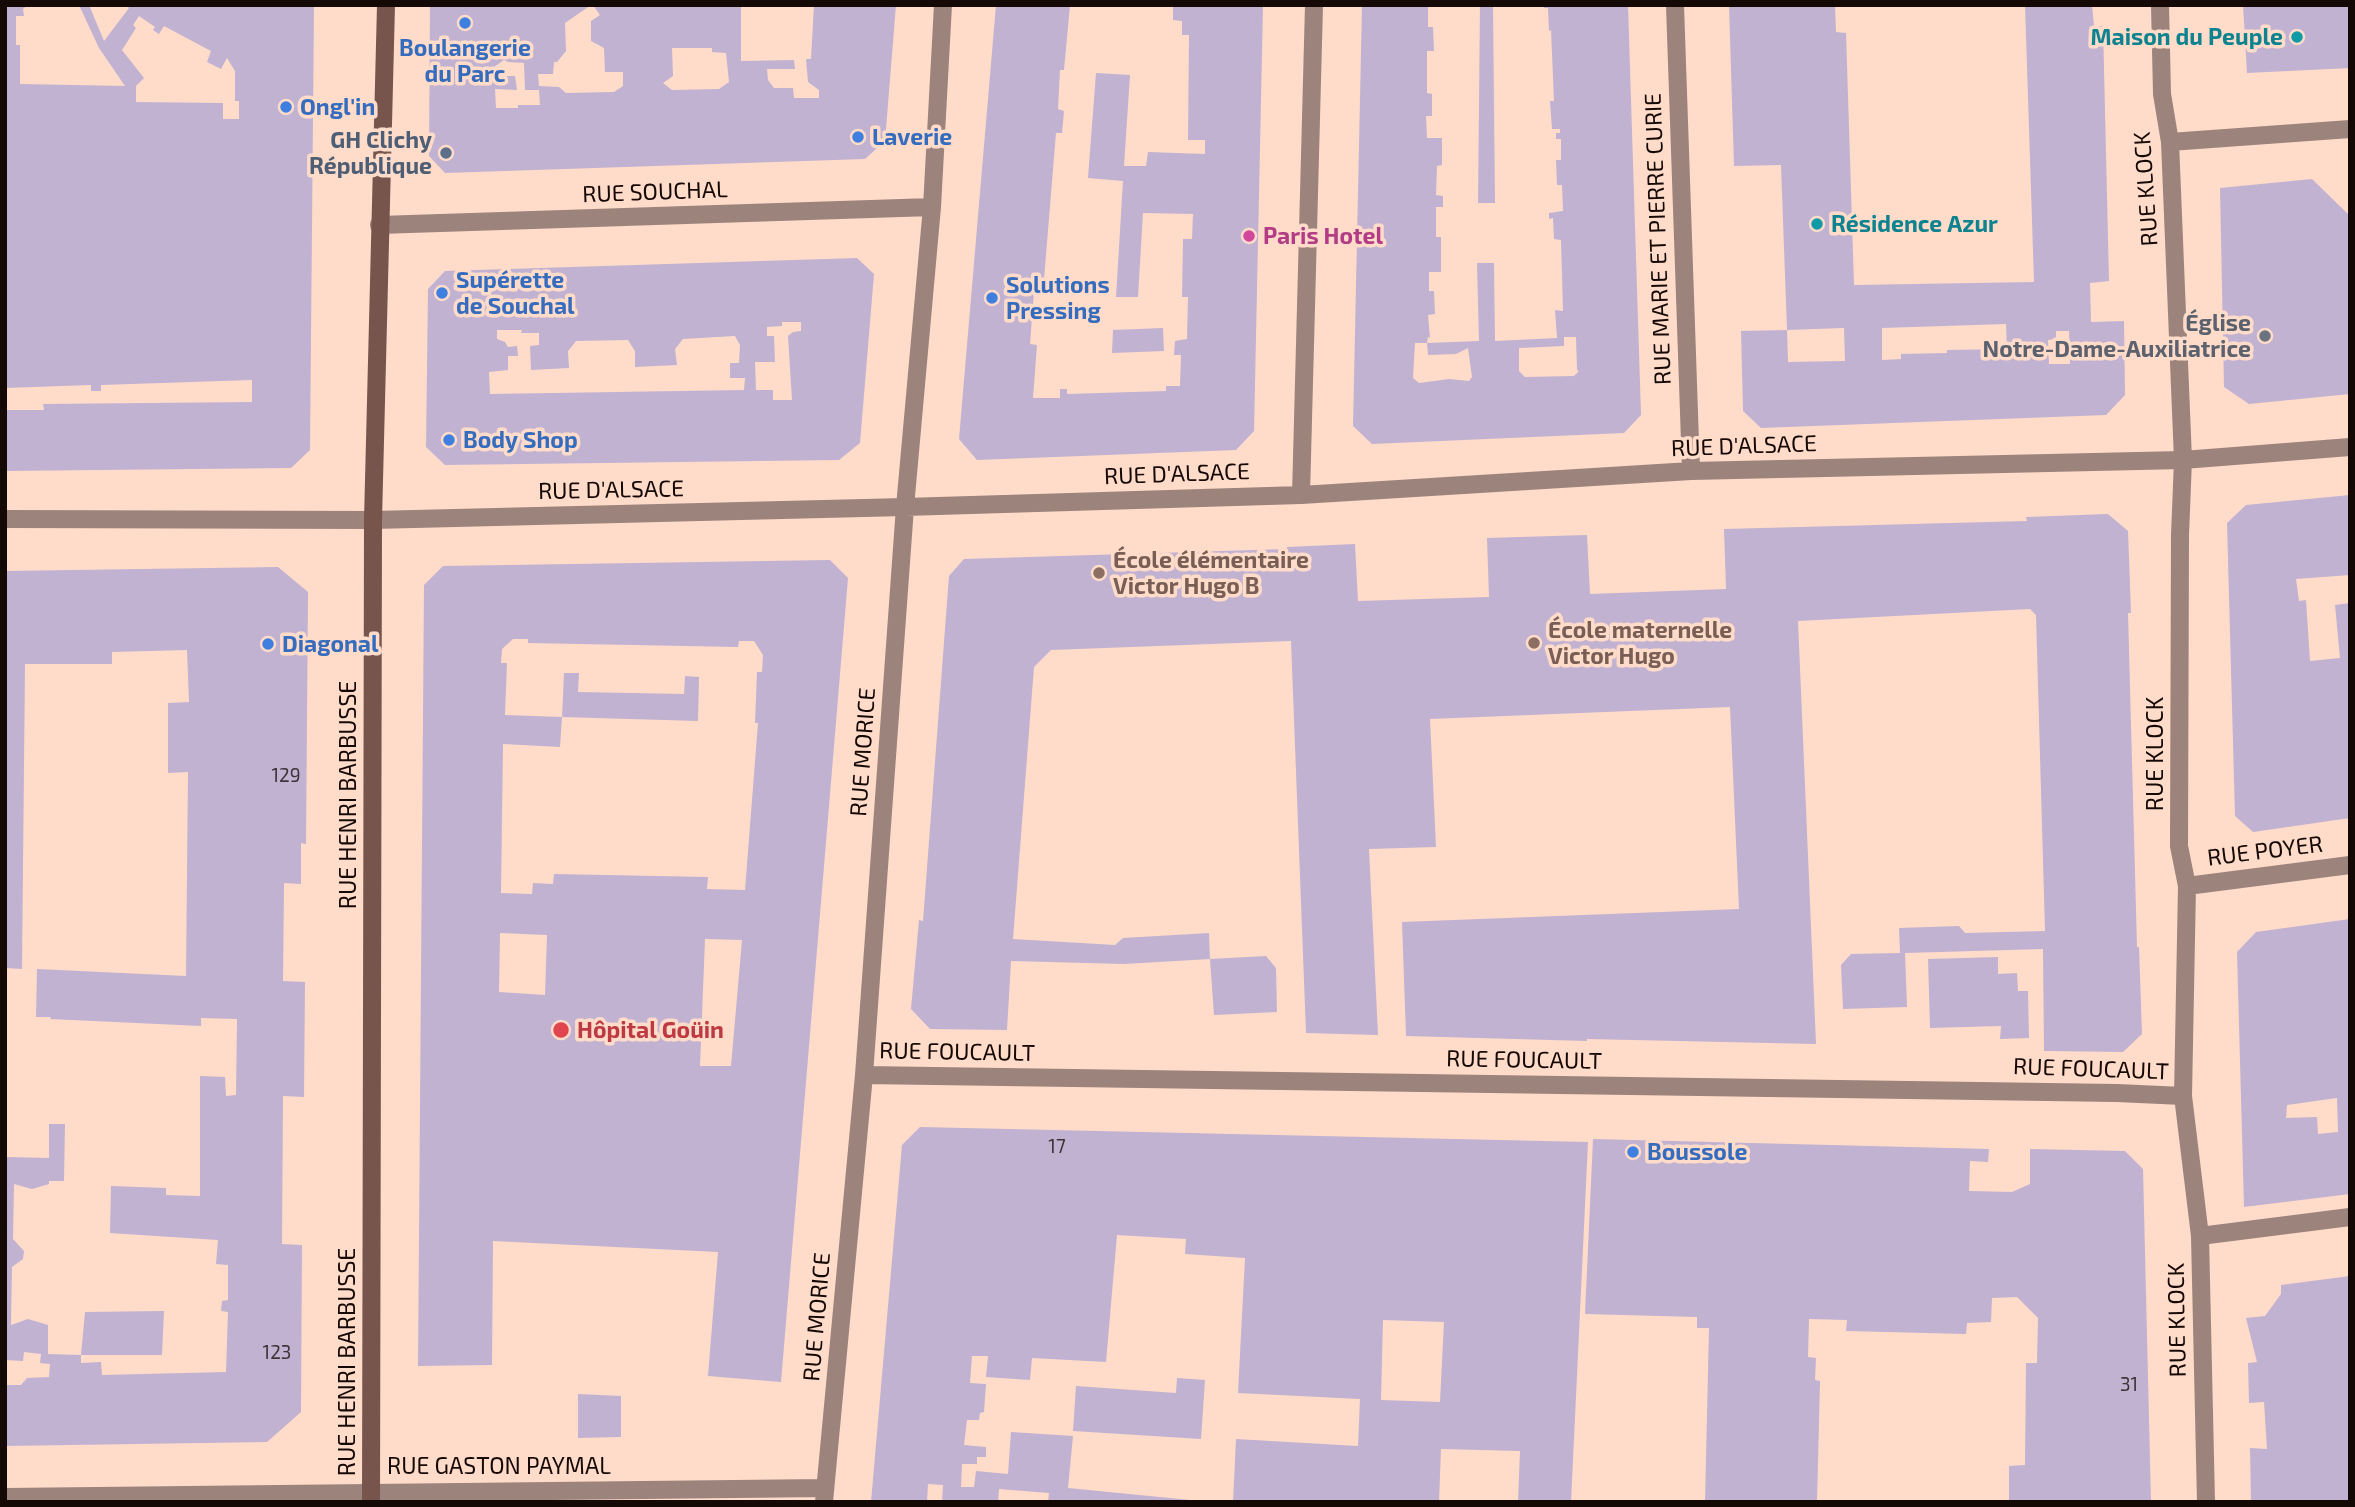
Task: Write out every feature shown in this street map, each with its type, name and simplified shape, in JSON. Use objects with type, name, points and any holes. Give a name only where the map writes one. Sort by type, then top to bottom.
[{"type":"main road","name":"RUE HENRI BARBUSSE","points":[[371,1497],[373,520],[386,5]]},
{"type":"street","name":"RUE MORICE","points":[[825,1495],[864,1075],[905,507],[932,207],[943,5]]},
{"type":"street","points":[[1301,495],[1314,5]]},
{"type":"street","name":"RUE MARIE ET PIERRE CURIE","points":[[1675,5],[1690,471]]},
{"type":"street","name":"RUE KLOCK","points":[[2160,5],[2162,94],[2170,142],[2183,460],[2180,535],[2179,846],[2187,886],[2183,1096],[2200,1236],[2206,1502]]},
{"type":"street","points":[[2170,142],[2350,129]]},
{"type":"street","name":"RUE SOUCHAL","points":[[379,225],[932,207]]},
{"type":"street","name":"RUE D'ALSACE","points":[[5,519],[373,520],[1301,495],[1690,471],[2183,460],[2350,447]]},
{"type":"street","name":"RUE POYER","points":[[2187,886],[2350,865]]},
{"type":"street","name":"RUE FOUCAULT","points":[[864,1075],[2183,1096]]},
{"type":"street","points":[[2200,1236],[2350,1217]]},
{"type":"street","name":"RUE GASTON PAYMAL","points":[[5,1497],[825,1495]]},
{"type":"building","points":[[5,5],[28,5],[23,9],[24,16],[16,16],[16,45],[20,45],[20,84],[125,86],[99,48],[79,5],[89,5],[104,41],[129,8],[126,5],[314,5],[310,450],[291,468],[5,471],[5,410],[44,410],[43,404],[252,402],[252,380],[101,385],[101,391],[91,391],[91,385],[5,388]],"holes":[[[139,16],[155,27],[153,30],[159,34],[164,26],[211,51],[207,62],[221,69],[227,58],[235,71],[235,101],[239,101],[239,119],[223,119],[223,103],[136,102],[136,86],[144,78],[122,50],[136,28],[133,25]]]},
{"type":"building","points":[[430,5],[591,5],[565,23],[566,51],[554,62],[553,74],[538,74],[539,86],[559,87],[566,93],[614,92],[623,86],[623,72],[605,72],[604,48],[591,41],[591,21],[600,15],[593,5],[741,5],[741,61],[794,60],[795,69],[767,69],[768,80],[774,88],[793,88],[794,98],[819,98],[819,90],[808,82],[806,59],[811,59],[814,5],[896,5],[885,141],[865,159],[445,173],[429,156]],"holes":[[[672,48],[712,48],[712,52],[726,53],[729,82],[719,89],[672,90],[663,83],[673,76]],[[504,60],[524,63],[525,90],[539,90],[540,105],[496,108],[495,89],[517,90],[515,76],[495,76],[494,67]]]},
{"type":"building","points":[[996,5],[1070,5],[1064,70],[1060,70],[1058,109],[1064,111],[1062,133],[1056,133],[1044,279],[1035,278],[1030,344],[1037,345],[1033,398],[1060,398],[1060,389],[1067,389],[1067,394],[1166,391],[1166,386],[1180,386],[1181,355],[1174,355],[1175,341],[1187,339],[1188,297],[1182,297],[1183,239],[1192,239],[1193,214],[1143,213],[1138,297],[1116,297],[1123,181],[1088,178],[1096,73],[1130,75],[1124,166],[1146,166],[1148,152],[1205,154],[1205,140],[1188,140],[1189,35],[1182,35],[1182,21],[1173,20],[1173,5],[1263,5],[1254,431],[1236,450],[977,460],[959,439]]},
{"type":"building","points":[[1362,5],[1428,5],[1428,27],[1433,27],[1434,51],[1427,51],[1427,93],[1432,94],[1432,116],[1426,116],[1427,138],[1442,138],[1442,165],[1437,166],[1436,195],[1443,196],[1443,207],[1436,207],[1436,237],[1441,237],[1441,272],[1429,272],[1429,291],[1434,291],[1435,314],[1428,315],[1430,338],[1428,337],[1427,343],[1479,341],[1477,263],[1494,263],[1495,341],[1557,338],[1555,310],[1563,311],[1561,240],[1554,239],[1553,218],[1549,219],[1549,213],[1563,211],[1562,185],[1557,185],[1556,160],[1561,160],[1561,139],[1556,139],[1556,133],[1560,133],[1560,129],[1552,129],[1550,101],[1554,101],[1551,30],[1549,31],[1548,8],[1543,5],[1628,5],[1641,415],[1624,433],[1372,444],[1353,426]],"holes":[[[1564,337],[1576,337],[1579,371],[1574,376],[1525,377],[1519,371],[1519,348],[1564,346]],[[1415,343],[1427,343],[1428,355],[1456,354],[1468,348],[1472,377],[1469,381],[1449,379],[1419,383],[1413,378]]]},
{"type":"building","points":[[1480,5],[1493,5],[1495,203],[1478,203]]},
{"type":"building","name":"Résidence Azur","points":[[1729,5],[1835,5],[1836,32],[1846,33],[1854,285],[2034,282],[2025,5],[2092,5],[2094,26],[2103,26],[2109,281],[2090,283],[2091,322],[2124,321],[2125,395],[2106,415],[1761,428],[1743,411],[1741,331],[1787,330],[1781,165],[1734,166]],"holes":[[[2006,324],[2007,349],[1901,354],[1901,359],[1882,360],[1882,328]],[[1844,328],[1845,361],[1788,362],[1787,330]],[[2056,331],[2069,331],[2070,364],[2049,364],[2048,340],[2056,339]]]},
{"type":"building","name":"Maison du Peuple","points":[[2243,5],[2350,5],[2350,68],[2247,73]]},
{"type":"building","name":"Église Notre-Dame-Auxiliatrice","points":[[2312,179],[2350,216],[2350,394],[2249,404],[2224,387],[2220,188]]},
{"type":"building","points":[[857,258],[874,274],[860,443],[839,460],[445,465],[426,447],[428,289],[445,271]],"holes":[[[782,322],[801,322],[801,331],[788,336],[792,400],[773,400],[773,390],[756,390],[755,362],[775,362],[774,336],[767,336],[767,327],[782,326]],[[497,330],[539,333],[539,345],[530,346],[531,370],[569,368],[568,351],[576,341],[628,340],[635,351],[635,367],[677,365],[675,349],[683,339],[735,336],[740,345],[739,363],[730,363],[730,378],[745,378],[744,390],[490,394],[489,372],[508,370],[508,356],[518,356],[517,346],[508,347],[505,342],[497,339]]]},
{"type":"building","points":[[1163,328],[1164,351],[1112,353],[1113,330]]},
{"type":"building","points":[[2350,495],[2350,575],[2296,579],[2299,601],[2306,600],[2310,661],[2340,658],[2335,605],[2350,603],[2350,818],[2253,832],[2235,816],[2227,523],[2246,505]]},
{"type":"building","points":[[2108,514],[2128,531],[2131,613],[2128,613],[2137,947],[2142,1034],[2123,1052],[2044,1051],[2043,949],[1905,953],[1907,1007],[1843,1009],[1841,965],[1851,954],[1900,953],[1899,928],[1959,926],[1965,933],[2045,931],[2036,615],[2030,609],[1798,621],[1816,1044],[1406,1036],[1402,922],[1739,909],[1730,707],[1430,719],[1436,847],[1369,849],[1378,1035],[1306,1033],[1291,641],[1051,650],[1034,667],[1013,939],[1115,945],[1123,938],[1209,933],[1210,959],[1124,964],[1011,961],[1007,1030],[930,1029],[911,1009],[919,920],[923,921],[949,576],[964,559],[1287,549],[1355,544],[1358,601],[1489,597],[1487,538],[1587,535],[1590,594],[1726,589],[1724,529],[2027,521],[2026,517]]},
{"type":"building","name":"Hôpital Goüin","points":[[830,560],[848,578],[781,1382],[708,1376],[718,1252],[493,1241],[492,1365],[418,1366],[424,585],[443,566]],"holes":[[[513,639],[528,639],[528,643],[738,647],[739,641],[754,641],[763,655],[762,672],[757,672],[755,723],[758,723],[745,890],[707,889],[708,877],[554,874],[553,884],[533,883],[532,894],[501,893],[503,744],[560,747],[562,717],[505,715],[507,663],[501,663],[502,649]],[[500,933],[547,935],[545,995],[499,992]],[[705,939],[742,940],[731,1066],[700,1066]]]},
{"type":"building","points":[[278,567],[308,592],[306,844],[301,843],[301,884],[284,883],[283,981],[305,982],[304,1097],[283,1096],[282,1244],[302,1245],[301,1412],[267,1442],[5,1446],[5,1385],[21,1385],[27,1378],[49,1377],[50,1364],[40,1363],[41,1354],[24,1352],[23,1361],[5,1360],[5,1157],[49,1158],[49,1124],[65,1124],[64,1181],[49,1181],[49,1184],[32,1189],[14,1184],[13,1239],[24,1251],[23,1259],[12,1267],[11,1325],[28,1319],[48,1325],[48,1354],[81,1355],[81,1363],[101,1362],[102,1375],[226,1372],[228,1312],[221,1311],[222,1301],[228,1300],[228,1265],[216,1264],[218,1240],[110,1233],[111,1186],[166,1188],[166,1195],[200,1196],[200,1076],[225,1077],[226,1096],[236,1095],[237,1019],[201,1018],[201,1026],[36,1017],[37,969],[186,976],[188,772],[168,773],[168,703],[189,702],[187,650],[112,652],[112,664],[25,664],[22,969],[5,968],[5,571]]},
{"type":"building","points":[[564,673],[579,673],[578,692],[684,694],[685,676],[699,677],[698,721],[562,717]]},
{"type":"building","points":[[2350,919],[2350,1194],[2244,1207],[2237,952],[2256,932]],"holes":[[[2337,1098],[2338,1132],[2318,1134],[2317,1117],[2286,1118],[2287,1105]]]},
{"type":"building","points":[[1266,956],[1276,968],[1277,1012],[1214,1015],[1210,959]]},
{"type":"building","points":[[1998,957],[1998,974],[2017,973],[2018,991],[2028,991],[2029,1038],[2000,1039],[2001,1026],[1930,1028],[1928,959]]},
{"type":"building","points":[[920,1127],[1588,1142],[1571,1502],[1518,1502],[1520,1451],[1441,1449],[1439,1502],[1233,1502],[1236,1439],[1358,1446],[1360,1399],[1238,1393],[1245,1258],[1185,1254],[1186,1239],[1117,1235],[1106,1362],[1032,1358],[1030,1380],[986,1377],[988,1356],[972,1356],[970,1383],[986,1384],[984,1412],[980,1413],[979,1420],[967,1420],[964,1445],[986,1447],[986,1457],[977,1457],[977,1464],[962,1464],[961,1487],[974,1487],[976,1471],[1008,1474],[1011,1432],[1073,1436],[1068,1488],[1190,1502],[1048,1502],[1049,1493],[999,1489],[998,1502],[942,1502],[943,1485],[928,1484],[927,1502],[871,1502],[902,1145]],"holes":[[[1383,1320],[1444,1322],[1440,1402],[1381,1400]]]},
{"type":"building","points":[[1593,1139],[1989,1149],[1988,1162],[1970,1161],[1969,1191],[2012,1192],[2030,1184],[2030,1149],[2125,1151],[2143,1169],[2151,1502],[2009,1502],[2009,1466],[2025,1465],[2026,1363],[2037,1363],[2038,1318],[2017,1297],[1992,1298],[1991,1322],[1967,1323],[1966,1334],[1846,1331],[1847,1320],[1809,1319],[1808,1357],[1816,1358],[1815,1380],[1820,1381],[1817,1502],[1705,1502],[1709,1328],[1697,1328],[1697,1317],[1585,1314]]},
{"type":"building","points":[[2350,1276],[2350,1502],[2251,1502],[2250,1448],[2267,1449],[2264,1402],[2249,1403],[2248,1363],[2257,1362],[2246,1318],[2265,1316],[2281,1294],[2281,1285]]},
{"type":"building","points":[[164,1311],[162,1355],[81,1355],[85,1312]]},
{"type":"building","points":[[1177,1378],[1205,1380],[1201,1439],[1073,1431],[1076,1386],[1176,1393]]},
{"type":"building","points":[[578,1394],[621,1396],[621,1437],[578,1438]]},
{"type":"place","name":"Boulangerie du Parc","points":[[465,23]]},
{"type":"place","name":"Maison du Peuple","points":[[2297,37]]},
{"type":"place","name":"Ongl'in","points":[[286,107]]},
{"type":"place","name":"Laverie","points":[[858,137]]},
{"type":"place","name":"GH Clichy République","points":[[446,153]]},
{"type":"place","name":"Résidence Azur","points":[[1817,224]]},
{"type":"place","name":"Paris Hotel","points":[[1249,236]]},
{"type":"place","name":"Supérette de Souchal","points":[[442,293]]},
{"type":"place","name":"Solutions Pressing","points":[[992,298]]},
{"type":"place","name":"Église Notre-Dame-Auxiliatrice","points":[[2265,336]]},
{"type":"place","name":"Body Shop","points":[[449,440]]},
{"type":"place","name":"École élémentaire Victor Hugo B","points":[[1099,573]]},
{"type":"place","name":"École maternelle Victor Hugo","points":[[1534,643]]},
{"type":"place","name":"Diagonal","points":[[268,644]]},
{"type":"place","name":"Hôpital Goüin","points":[[561,1030]]},
{"type":"place","name":"Boussole","points":[[1633,1152]]}]
